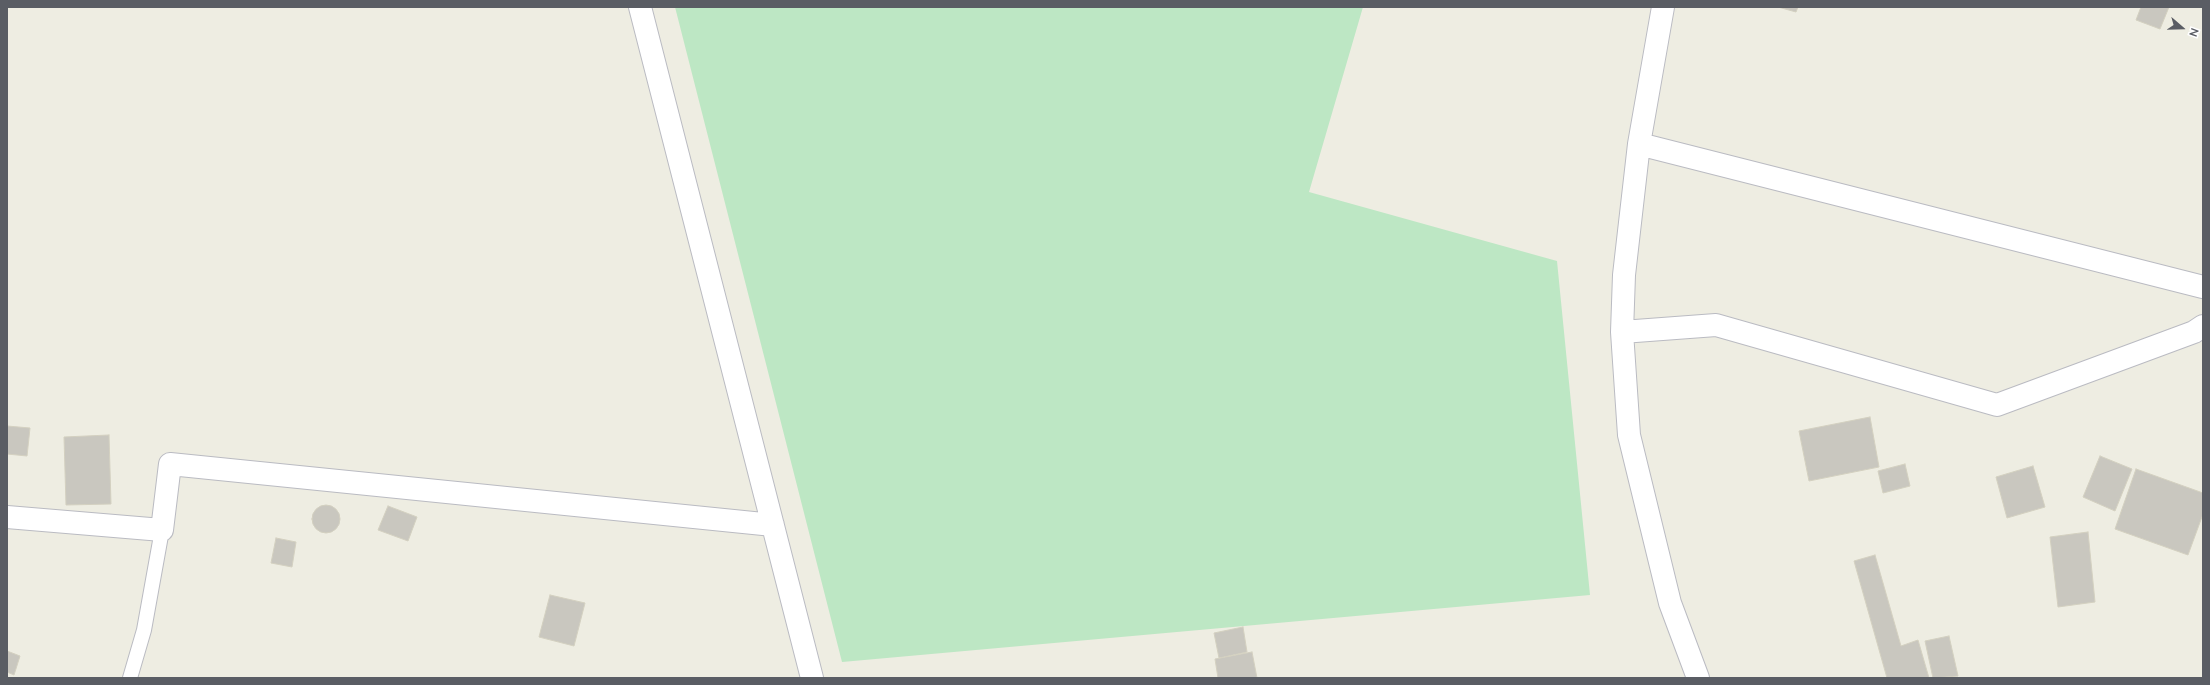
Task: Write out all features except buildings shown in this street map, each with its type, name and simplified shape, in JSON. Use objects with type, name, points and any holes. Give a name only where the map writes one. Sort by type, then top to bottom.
[{"type":"street","points":[[640,7],[812,678]]},
{"type":"street","points":[[1663,7],[1639,144],[1624,275],[1622,332],[1629,435],[1670,603],[1698,678]]},
{"type":"street","points":[[1639,144],[2203,287]]},
{"type":"street","points":[[1622,332],[1716,325],[1997,405],[2194,332],[2203,326]]},
{"type":"street","points":[[7,517],[162,530],[170,464],[773,525]]},
{"type":"lane","points":[[130,678],[144,630],[162,530]]},
{"type":"green space","points":[[675,7],[1363,7],[1309,192],[1557,261],[1590,595],[842,662]]}]
